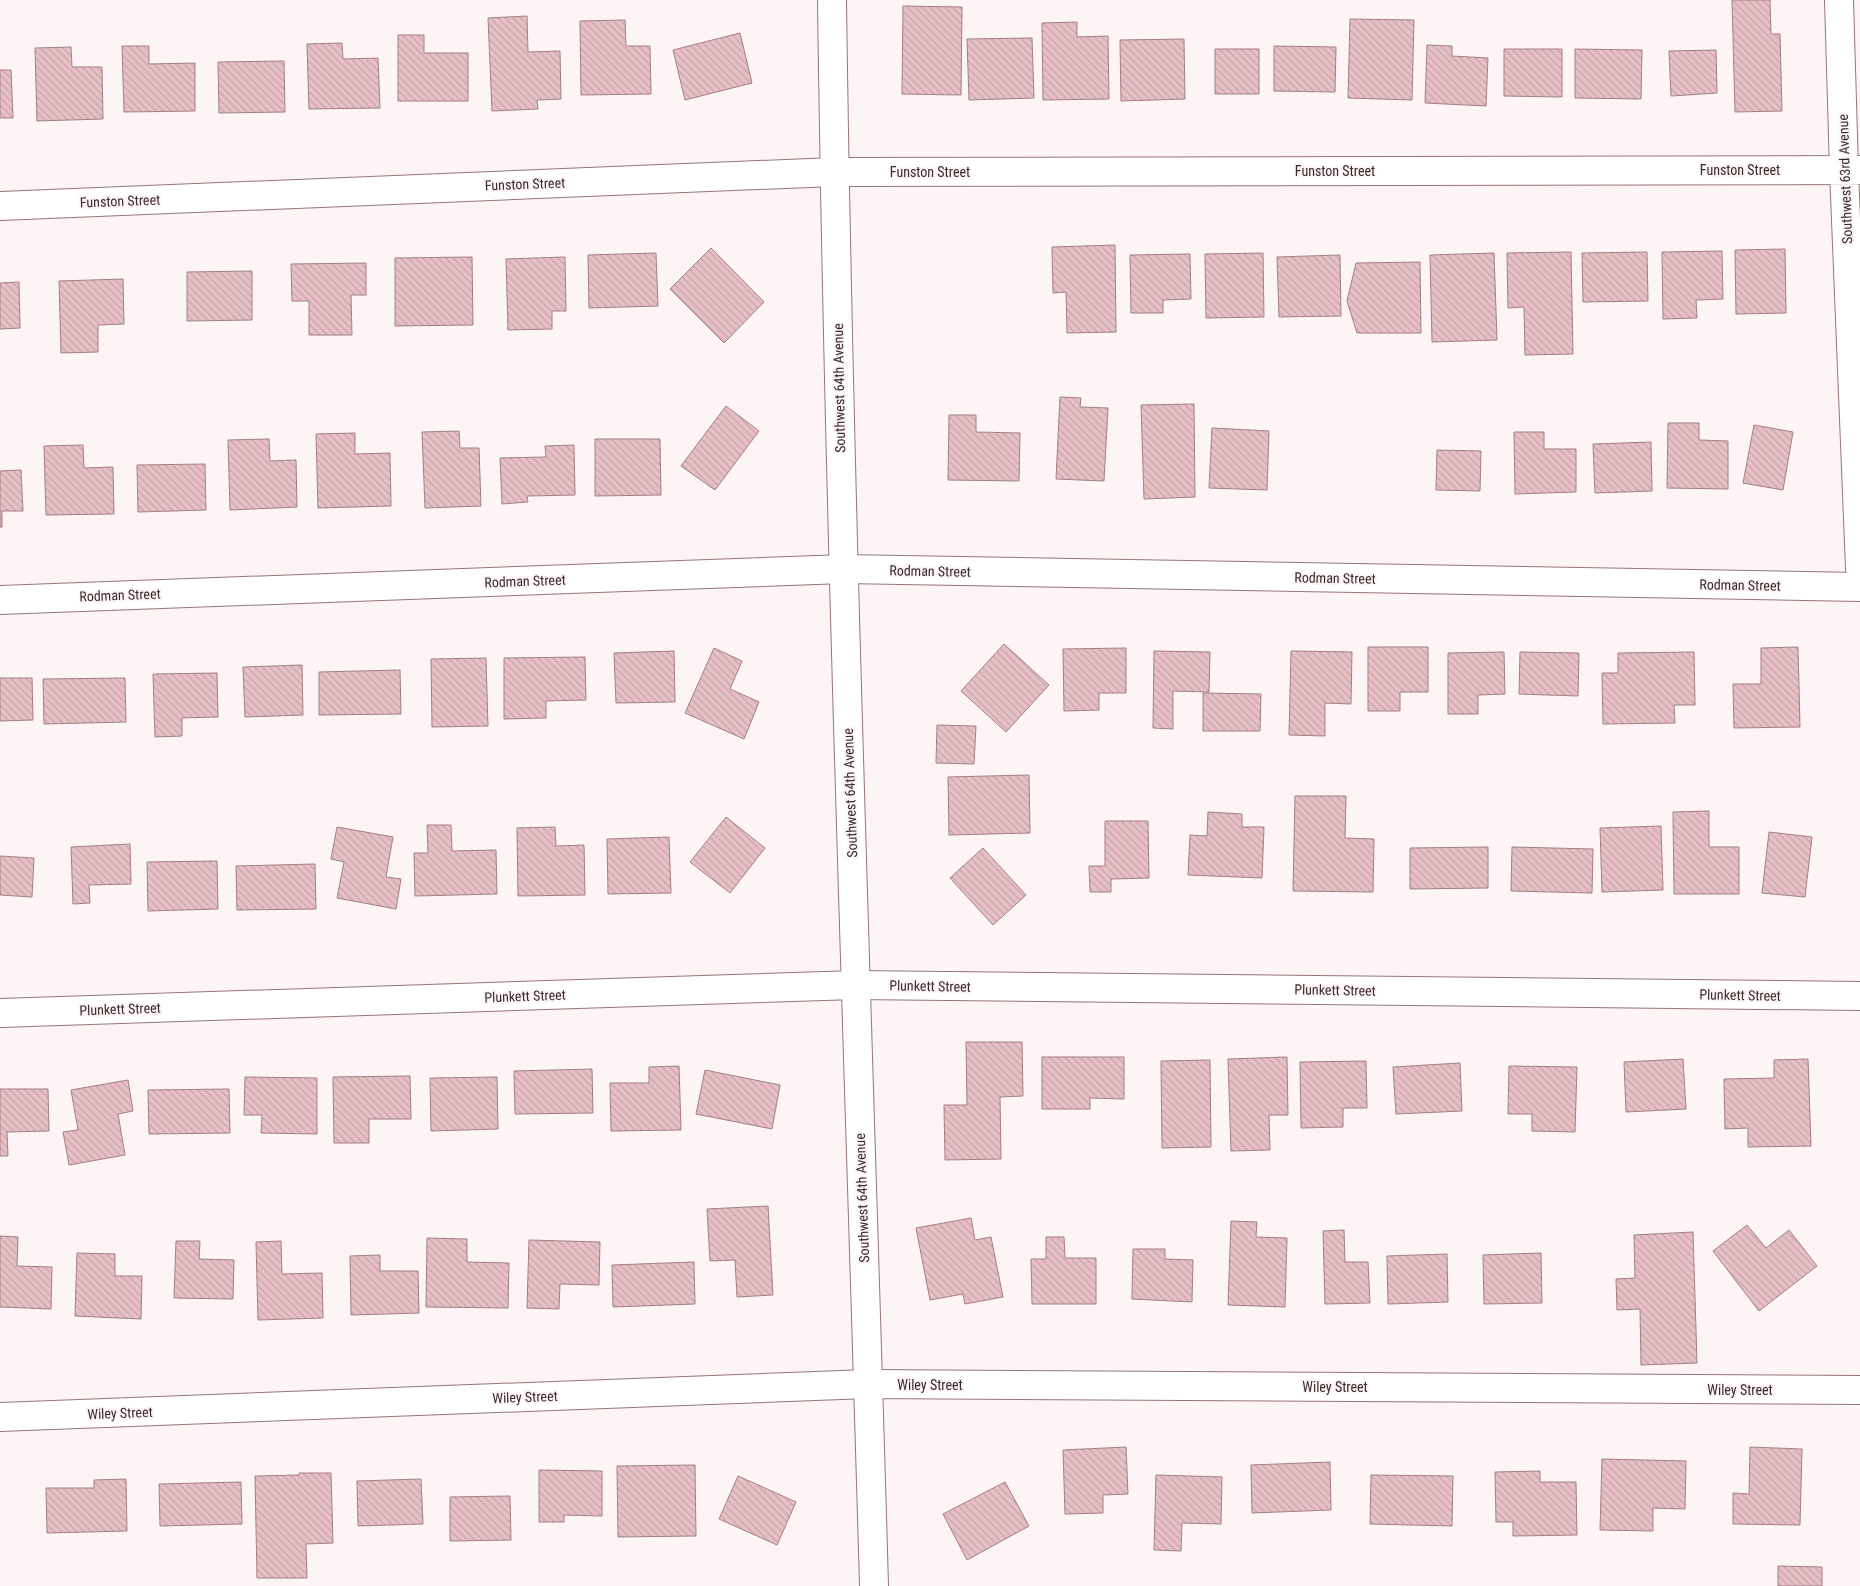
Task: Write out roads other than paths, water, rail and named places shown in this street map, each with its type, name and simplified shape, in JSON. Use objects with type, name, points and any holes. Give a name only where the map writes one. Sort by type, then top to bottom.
[{"type":"street","name":"Southwest 64th Avenue","points":[[832,0],[834,172],[855,985],[874,1586]]},
{"type":"street","name":"Southwest 63rd Avenue","points":[[1840,0],[1852,170],[1860,568]]},
{"type":"street","name":"Funston Street","points":[[0,206],[834,172],[1852,170]]},
{"type":"street","name":"Rodman Street","points":[[0,600],[844,569],[1860,587]]},
{"type":"street","name":"Plunkett Street","points":[[0,1012],[855,985],[1860,996]]},
{"type":"street","name":"Wiley Street","points":[[0,1417],[868,1384],[1860,1390]]}]
